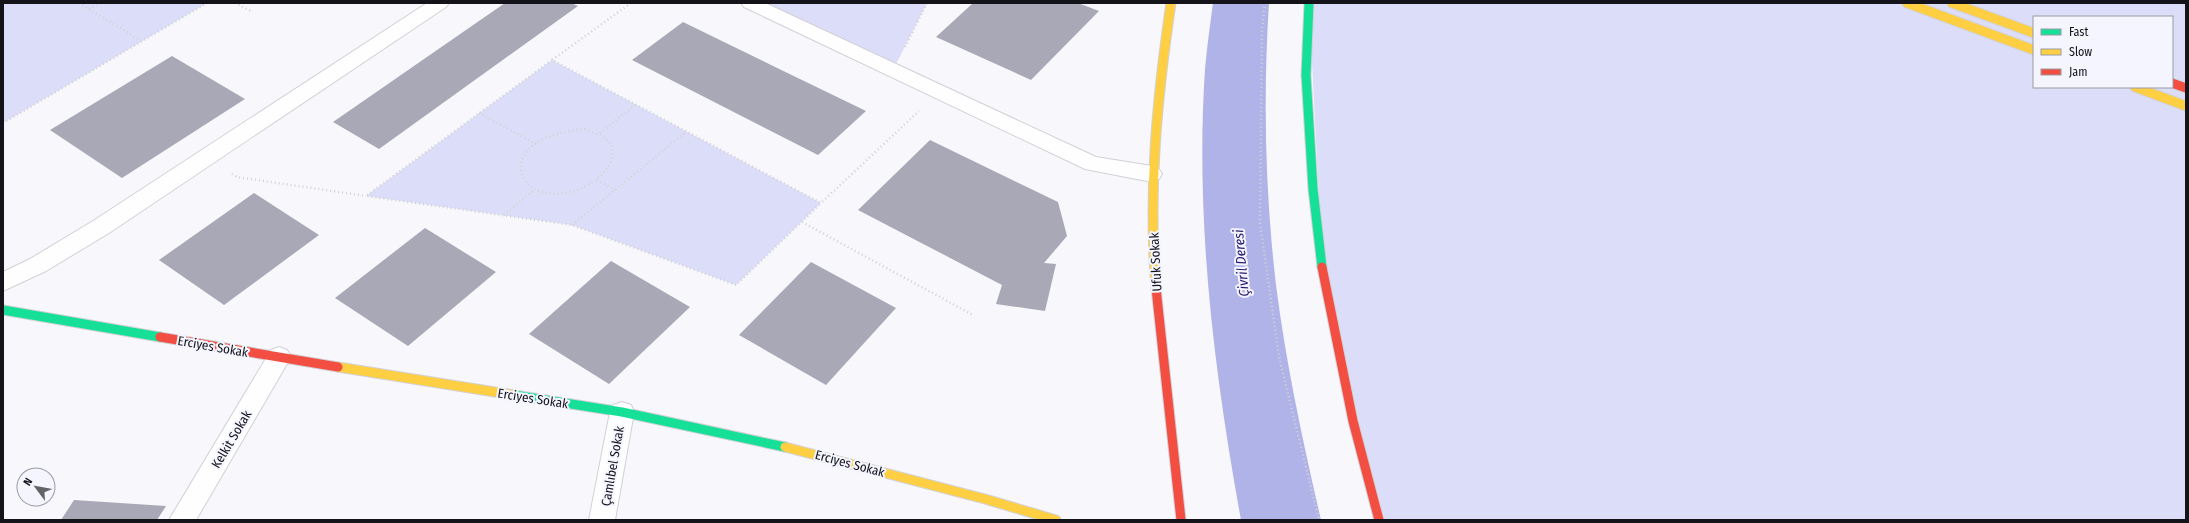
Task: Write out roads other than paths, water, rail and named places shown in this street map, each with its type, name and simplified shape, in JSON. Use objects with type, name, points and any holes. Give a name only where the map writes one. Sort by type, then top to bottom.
[{"type":"street","points":[[3,282],[38,265],[101,227],[440,3]]},
{"type":"street","points":[[750,3],[1092,164],[1152,174]]},
{"type":"street","name":"Ufuk Sokak","points":[[1171,3],[1161,66],[1152,174],[1156,284],[1181,520]]},
{"type":"street","points":[[1309,3],[1306,75],[1313,189],[1323,278],[1353,421],[1380,520]]},
{"type":"street","points":[[1907,3],[2033,50]]},
{"type":"street","points":[[1952,3],[2033,33]]},
{"type":"street","points":[[2173,83],[2186,88]]},
{"type":"street","points":[[2138,88],[2186,106]]},
{"type":"street","name":"Erciyes Sokak","points":[[3,310],[279,357],[622,412],[807,452],[985,499],[1056,520]]},
{"type":"street","name":"Kelkit Sokak","points":[[182,520],[279,357]]},
{"type":"street","name":"Çamlıbel Sokak","points":[[602,520],[622,412]]},
{"type":"waterway","name":"Çivril Deresi","points":[[1241,3],[1235,69],[1235,180],[1242,285],[1263,432],[1281,520]]}]
